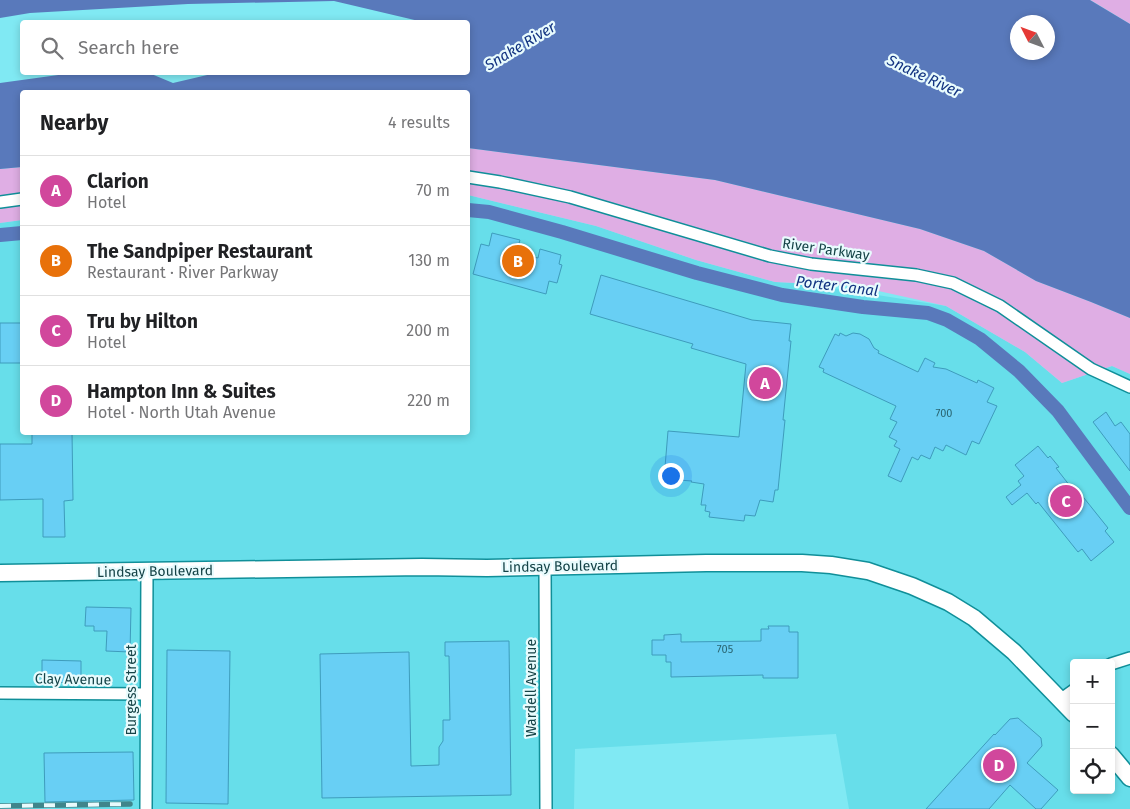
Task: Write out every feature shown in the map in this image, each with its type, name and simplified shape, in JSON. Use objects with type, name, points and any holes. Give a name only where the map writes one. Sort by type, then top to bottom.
[{"type":"street","name":"River Parkway","points":[[470,177],[570,197],[770,256],[811,264],[916,275],[953,283],[1000,306],[1091,369],[1130,387]]},
{"type":"street","points":[[0,202],[20,200]]},
{"type":"street","name":"Lindsay Boulevard","points":[[0,574],[422,567],[487,568],[714,563],[802,563],[831,565],[868,571],[912,586],[948,602],[974,618],[1014,652],[1070,710]]},
{"type":"street","name":"Wardell Avenue","points":[[545,566],[546,809]]},
{"type":"street","name":"Burgess Street","points":[[146,809],[147,571]]},
{"type":"street","points":[[1115,663],[1130,658]]},
{"type":"street","name":"Clay Avenue","points":[[0,693],[146,694]]},
{"type":"street","points":[[1060,700],[1070,693]]},
{"type":"street","points":[[1115,760],[1130,778]]},
{"type":"shaded area","points":[[1090,0],[1130,0],[1130,24],[1092,1]]},
{"type":"shaded area","points":[[470,148],[715,180],[920,229],[984,251],[1036,281],[1130,318],[1130,374],[1112,366],[1062,383],[1025,352],[946,306],[856,286],[775,282],[696,260],[596,226],[470,195]]},
{"type":"shaded area","points":[[20,167],[20,220],[0,223],[0,169]]},
{"type":"shaded area","points":[[470,195],[596,226],[696,260],[775,282],[809,284],[946,306],[1025,352],[1062,383],[1112,366],[1130,374],[1130,809],[849,809],[836,734],[575,749],[574,809],[0,809],[0,223],[20,220],[20,435],[470,435]]},
{"type":"water","name":"Snake River","points":[[0,0],[1090,0],[1130,24],[1130,318],[1036,281],[984,251],[920,229],[715,180],[470,148],[470,90],[20,90],[20,167],[0,169],[0,83],[58,75],[154,75],[173,83],[207,75],[470,75],[470,20],[415,20],[334,1],[188,4],[30,13],[0,18]]},
{"type":"building","points":[[492,233],[520,240],[516,253],[538,258],[540,249],[561,255],[559,264],[562,265],[557,283],[549,281],[546,294],[473,274],[481,244],[489,246]]},
{"type":"building","points":[[601,275],[752,320],[791,324],[783,420],[785,420],[778,490],[775,490],[773,502],[760,500],[755,516],[745,515],[744,521],[709,517],[710,512],[705,511],[706,505],[701,505],[704,484],[664,479],[668,431],[739,437],[746,364],[691,348],[693,344],[590,314]]},
{"type":"building","points":[[0,323],[20,323],[20,363],[0,363]]},
{"type":"building","points":[[840,333],[846,336],[853,333],[860,334],[869,339],[874,348],[879,351],[878,353],[918,372],[925,358],[935,363],[933,367],[946,369],[977,383],[978,380],[994,388],[987,402],[997,406],[979,444],[972,441],[966,455],[946,445],[943,451],[935,447],[930,459],[921,455],[918,460],[912,457],[901,482],[888,476],[900,449],[894,446],[897,441],[889,437],[897,422],[890,419],[896,406],[823,372],[824,369],[819,367],[835,334],[839,336]]},
{"type":"building","points":[[1106,412],[1115,426],[1121,422],[1130,434],[1130,471],[1093,422]]},
{"type":"building","points":[[32,435],[72,435],[73,500],[64,501],[65,537],[43,537],[43,499],[0,500],[0,444],[32,444]]},
{"type":"building","points":[[1038,446],[1048,458],[1050,456],[1059,467],[1056,468],[1077,495],[1080,493],[1108,528],[1105,531],[1114,542],[1091,561],[1082,549],[1078,552],[1038,502],[1036,504],[1027,493],[1012,505],[1006,497],[1021,485],[1018,481],[1024,476],[1015,465]]},
{"type":"building","points":[[86,607],[131,608],[130,652],[106,651],[107,631],[94,631],[94,626],[85,626]]},
{"type":"building","points":[[768,626],[789,626],[789,632],[798,632],[798,678],[763,678],[763,675],[671,677],[671,662],[666,662],[666,655],[652,655],[652,640],[664,640],[664,635],[681,634],[681,642],[761,641],[761,629],[769,629]]},
{"type":"building","points":[[509,641],[511,795],[322,798],[320,654],[409,652],[411,766],[439,765],[439,747],[443,741],[443,720],[450,720],[449,656],[445,656],[445,642]]},
{"type":"building","points":[[167,650],[230,651],[228,804],[166,803]]},
{"type":"building","points":[[42,660],[81,661],[81,683],[42,682]]},
{"type":"building","points":[[1018,718],[1041,738],[1042,746],[1027,763],[1058,790],[1041,809],[1036,809],[1010,785],[989,809],[926,809],[994,734],[1010,719]]},
{"type":"building","points":[[133,752],[134,800],[45,802],[44,753]]},
{"type":"waterway","name":"Porter Canal","points":[[470,210],[489,212],[697,273],[782,295],[863,307],[928,313],[947,320],[980,339],[1019,371],[1058,411],[1130,508]]},
{"type":"waterway","name":"Porter Canal","points":[[0,235],[20,233]]},
{"type":"railway","points":[[0,806],[130,804]]},
{"type":"place","name":"The Sandpiper Restaurant","points":[[518,261]]},
{"type":"place","name":"Clarion","points":[[765,383]]},
{"type":"place","name":"Tru by Hilton","points":[[1066,501]]},
{"type":"place","name":"Hampton Inn & Suites","points":[[999,765]]}]
